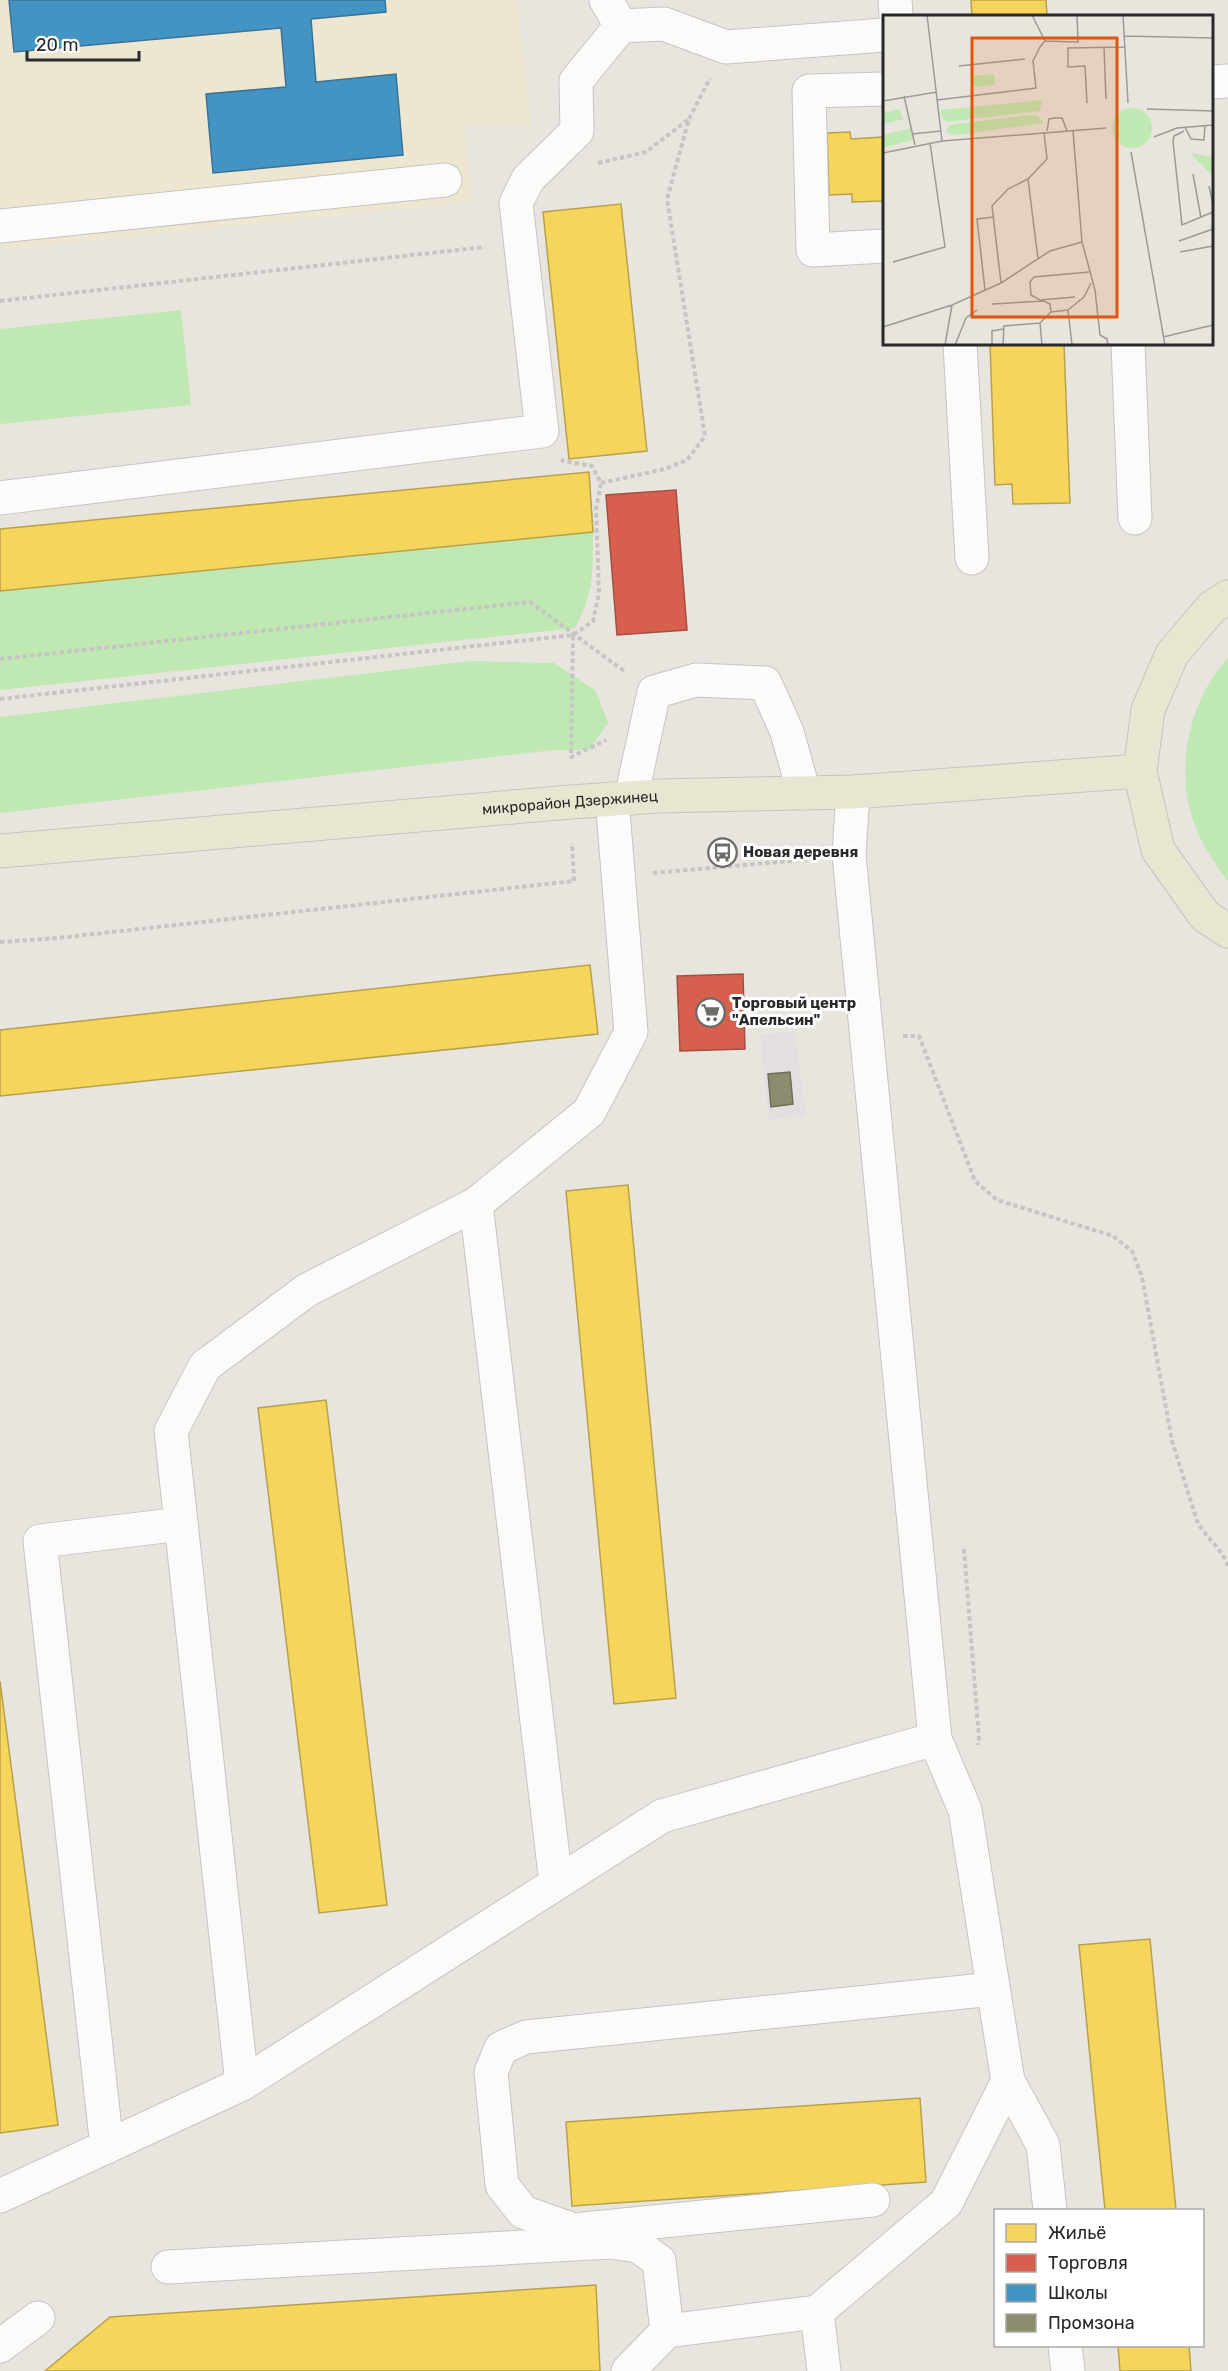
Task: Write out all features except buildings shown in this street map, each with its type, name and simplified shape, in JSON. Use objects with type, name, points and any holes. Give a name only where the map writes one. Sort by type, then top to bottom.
[{"type":"main road","points":[[1228,597],[1212,607],[1172,654],[1148,710],[1140,771],[1158,850],[1205,916],[1228,931]]},
{"type":"main road","name":"микрорайон Дзержинец","points":[[0,851],[479,808],[622,798],[854,792],[1140,771]]},
{"type":"lane","points":[[895,0],[896,15]]},
{"type":"lane","points":[[0,498],[542,431],[516,203],[528,179],[577,130],[576,81],[613,13],[664,24],[726,48],[883,35]]},
{"type":"lane","points":[[1213,82],[1228,81]]},
{"type":"lane","points":[[883,89],[809,91],[813,250],[883,246]]},
{"type":"lane","points":[[0,226],[445,180]]},
{"type":"lane","points":[[960,345],[972,558]]},
{"type":"lane","points":[[1128,345],[1135,518]]},
{"type":"lane","points":[[242,2084],[171,1431],[205,1366],[307,1290],[476,1204],[590,1112],[631,1032],[618,876],[622,798],[654,692],[696,680],[765,683],[787,732],[804,793]]},
{"type":"lane","points":[[854,792],[849,855],[935,1739],[965,1810],[1008,2081],[1043,2145],[1050,2209]]},
{"type":"lane","points":[[476,1204],[556,1883]]},
{"type":"lane","points":[[107,2147],[40,1540],[181,1524]]},
{"type":"lane","points":[[0,2196],[242,2084],[662,1816],[935,1739]]},
{"type":"lane","points":[[873,2200],[574,2230],[523,2212],[502,2185],[491,2072],[501,2048],[526,2037],[993,1989]]},
{"type":"lane","points":[[628,2371],[668,2331],[818,2312],[946,2203],[1008,2081]]},
{"type":"lane","points":[[168,2267],[610,2242],[638,2246],[659,2261],[668,2331]]},
{"type":"lane","points":[[818,2312],[824,2371]]},
{"type":"lane","points":[[0,2346],[38,2318]]},
{"type":"lane","points":[[1065,2347],[1068,2371]]},
{"type":"path","points":[[601,483],[665,470],[687,460],[705,436],[667,199],[690,119],[726,48]]},
{"type":"path","points":[[593,164],[646,152],[690,119]]},
{"type":"path","points":[[0,301],[521,243]]},
{"type":"path","points":[[0,699],[573,636],[593,621],[599,593],[597,509],[601,483],[592,466],[563,461],[542,431]]},
{"type":"path","points":[[0,659],[530,602],[573,636],[654,692]]},
{"type":"path","points":[[571,757],[573,636]]},
{"type":"path","points":[[572,843],[574,881]]},
{"type":"path","points":[[0,942],[58,938],[618,876],[849,855]]},
{"type":"path","points":[[866,1036],[919,1036],[975,1181],[997,1200],[1113,1236],[1132,1251],[1142,1276],[1172,1441],[1197,1521],[1202,1532],[1226,1559],[1228,1566]]},
{"type":"path","points":[[964,1549],[979,1738],[977,1749]]},
{"type":"shaded area","points":[[0,0],[518,0],[531,126],[465,126],[473,202],[0,250]]},
{"type":"shaded area","points":[[795,1031],[806,1115],[769,1120],[760,1035]]},
{"type":"green space","points":[[181,310],[191,405],[0,424],[0,329]]},
{"type":"green space","points":[[593,532],[589,593],[575,628],[0,690],[0,591]]},
{"type":"green space","points":[[1228,658],[1228,881],[1210,855],[1195,826],[1186,783],[1186,760],[1194,716],[1214,675]]},
{"type":"green space","points":[[471,661],[554,663],[596,691],[608,723],[589,750],[554,750],[0,813],[0,717]]},
{"type":"place","name":"Новая деревня","points":[[722,852]]},
{"type":"place","name":"Торговый центр \"Апельсин\"","points":[[711,1012]]}]
